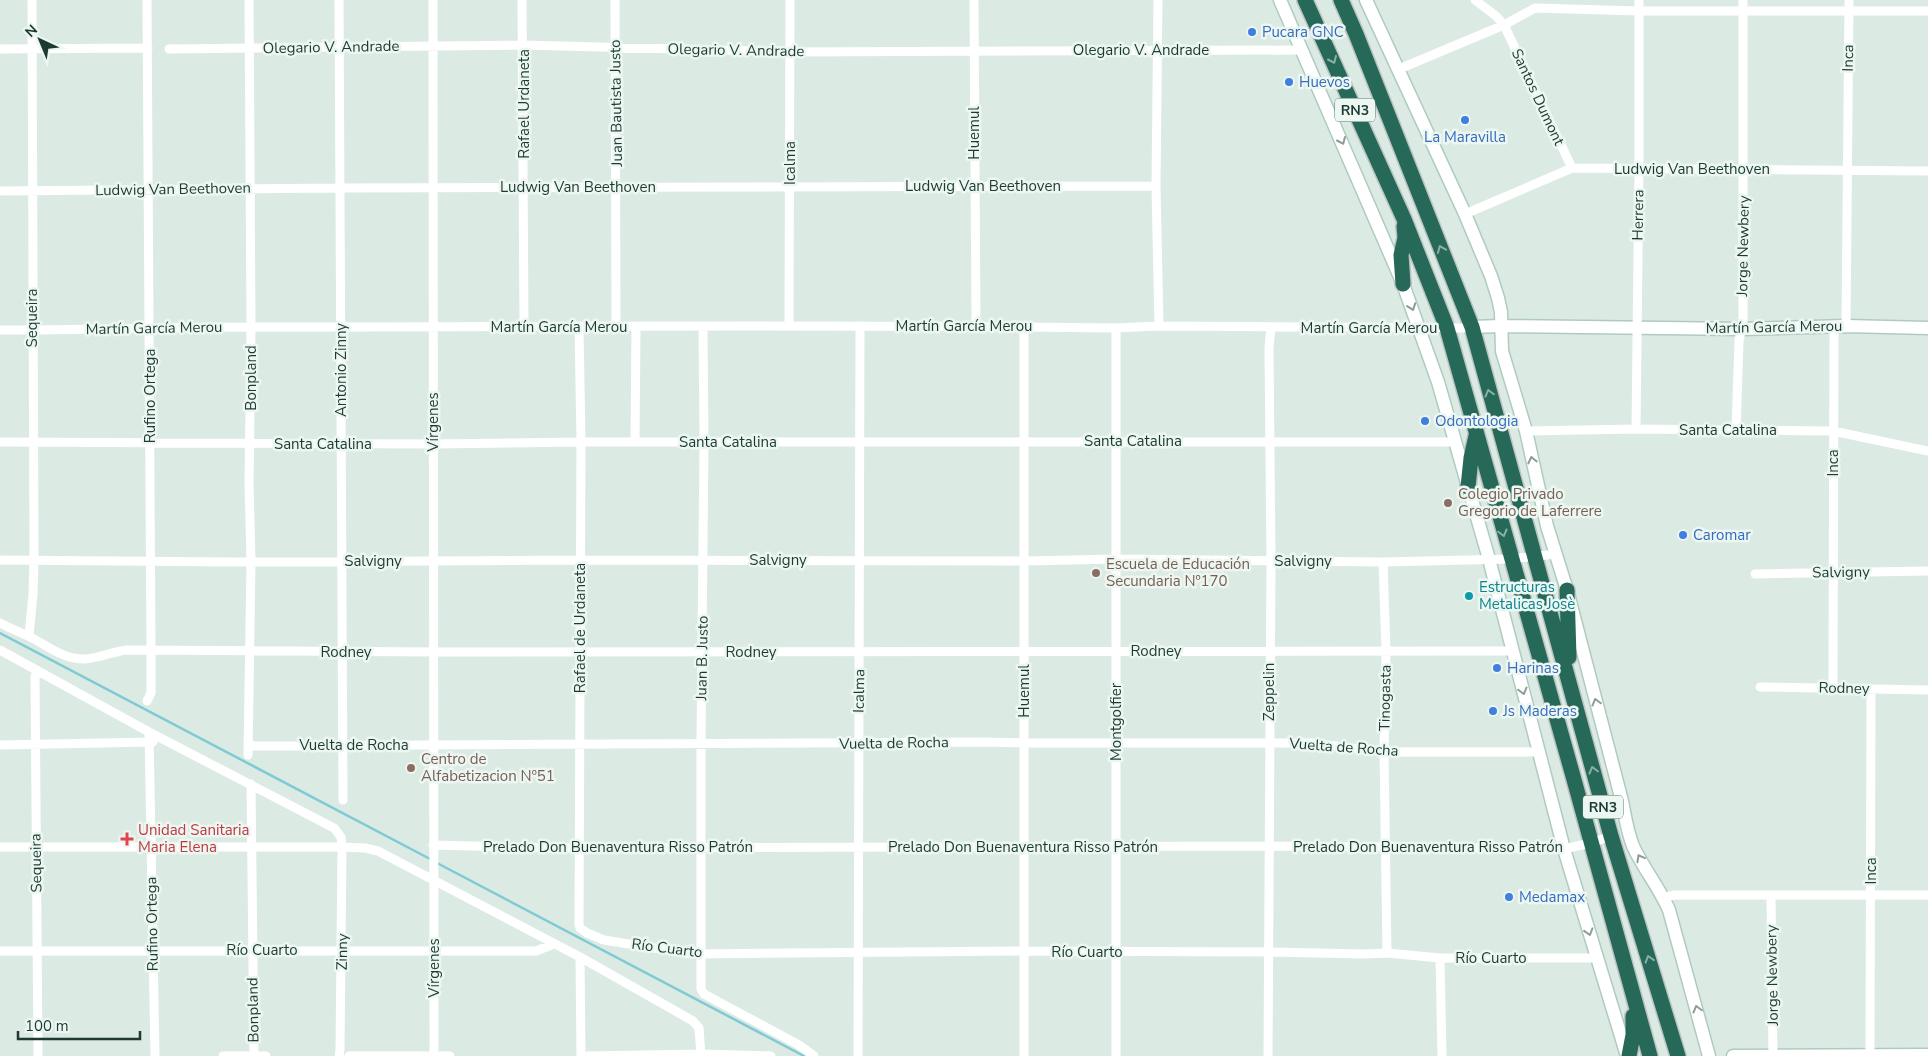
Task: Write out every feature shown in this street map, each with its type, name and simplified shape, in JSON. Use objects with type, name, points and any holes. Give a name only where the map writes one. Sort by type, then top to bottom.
[{"type":"highway","name":"RN3","points":[[1305,0],[1404,219],[1447,328],[1650,1056]]},
{"type":"highway","name":"RN3","points":[[1343,3],[1472,327],[1611,836],[1678,1056]]},
{"type":"highway","points":[[1403,284],[1401,255],[1405,238],[1404,219]]},
{"type":"highway","points":[[1468,487],[1476,435]]},
{"type":"highway","points":[[1566,590],[1570,683]]},
{"type":"highway","points":[[1628,1056],[1633,1036],[1633,994]]},
{"type":"street","name":"Sequeira","points":[[29,636],[34,560],[32,442],[34,191],[32,0]]},
{"type":"street","name":"Rufino Ortega","points":[[147,0],[151,651],[150,693],[147,700]]},
{"type":"street","name":"Bonpland","points":[[249,0],[251,327],[249,751]]},
{"type":"street","name":"Antonio Zinny","points":[[339,0],[343,800]]},
{"type":"street","name":"Vírgenes","points":[[433,0],[434,1055]]},
{"type":"street","name":"Rafael Urdaneta","points":[[522,0],[524,327]]},
{"type":"street","name":"Juan Bautista Justo","points":[[615,0],[616,327]]},
{"type":"street","name":"Icalma","points":[[789,325],[790,0]]},
{"type":"street","name":"Huemul","points":[[974,0],[976,326]]},
{"type":"street","points":[[1158,0],[1156,186],[1159,326]]},
{"type":"street","points":[[1280,0],[1403,284],[1438,382],[1489,559],[1564,849],[1628,1056]]},
{"type":"street","points":[[1366,0],[1465,214],[1493,283],[1501,312],[1502,351],[1526,431],[1556,554],[1622,801],[1626,826],[1637,854],[1664,897],[1672,918],[1709,1056]]},
{"type":"street","points":[[1475,0],[1496,16],[1504,25]]},
{"type":"street","name":"Herrera","points":[[1636,429],[1639,0]]},
{"type":"street","name":"Jorge Newbery","points":[[1736,431],[1741,329],[1744,168],[1743,0]]},
{"type":"street","name":"Inca","points":[[1833,688],[1834,431],[1847,170],[1849,0]]},
{"type":"street","points":[[1399,69],[1504,25],[1535,4],[1639,11],[1928,11]]},
{"type":"street","name":"Santos Dumont","points":[[1504,25],[1572,168]]},
{"type":"street","name":"Olegario V. Andrade","points":[[169,49],[523,45],[790,52],[1158,49],[1302,50]]},
{"type":"street","points":[[0,49],[148,48]]},
{"type":"street","name":"Ludwig Van Beethoven","points":[[1465,214],[1572,168],[1928,171]]},
{"type":"street","name":"Ludwig Van Beethoven","points":[[0,191],[250,188],[1156,186]]},
{"type":"street","name":"Martín García Merou","points":[[0,330],[789,325],[1116,328],[1159,326],[1447,328],[1637,326],[1741,329],[1928,328]]},
{"type":"street","name":"Icalma","points":[[858,1056],[860,326]]},
{"type":"street","name":"Rafael de Urdaneta","points":[[580,327],[580,928]]},
{"type":"street","points":[[635,442],[636,327]]},
{"type":"street","name":"Juan B. Justo","points":[[703,327],[701,988],[704,994],[798,1045],[814,1056]]},
{"type":"street","name":"Huemul","points":[[1024,327],[1024,1056]]},
{"type":"street","name":"Zeppelin","points":[[1268,1056],[1271,560],[1269,348],[1271,327]]},
{"type":"street","name":"Montgolfier","points":[[1116,328],[1116,1056]]},
{"type":"street","name":"Santa Catalina","points":[[1526,431],[1636,429],[1834,431],[1928,451]]},
{"type":"street","name":"Santa Catalina","points":[[0,442],[433,444],[581,442],[1455,442]]},
{"type":"street","name":"Salvigny","points":[[0,560],[1024,561],[1116,559],[1383,562],[1511,559],[1556,554]]},
{"type":"street","name":"Tinogasta","points":[[1383,562],[1386,651],[1384,752],[1387,953]]},
{"type":"street","name":"Salvigny","points":[[1755,574],[1928,571]]},
{"type":"street","name":"Rodney","points":[[0,623],[29,636],[59,654],[72,658],[96,658],[126,650],[250,652],[1512,651]]},
{"type":"street","points":[[0,650],[149,732],[334,828],[341,837],[342,847]]},
{"type":"street","name":"Sequeira","points":[[37,670],[35,677],[35,847],[38,1056]]},
{"type":"street","name":"Rodney","points":[[1760,687],[1928,690]]},
{"type":"street","name":"Inca","points":[[1870,689],[1870,1054]]},
{"type":"street","name":"Rufino Ortega","points":[[149,732],[155,1056]]},
{"type":"street","points":[[0,745],[149,744],[163,739]]},
{"type":"street","name":"Vuelta de Rocha","points":[[249,751],[343,744],[858,744],[978,742],[1311,743],[1384,752],[1538,752]]},
{"type":"street","name":"Bonpland","points":[[251,784],[254,1056]]},
{"type":"street","name":"Prelado Don Buenaventura Risso Patrón","points":[[433,845],[580,848],[1268,846],[1386,849],[1564,849],[1591,844],[1611,836]]},
{"type":"street","points":[[0,847],[251,846],[365,848],[378,852],[580,957],[693,1021],[699,1028],[701,1055]]},
{"type":"street","name":"Zinny","points":[[339,1056],[342,847]]},
{"type":"street","points":[[1664,897],[1928,895]]},
{"type":"street","name":"Jorge Newbery","points":[[1771,896],[1773,1055]]},
{"type":"street","name":"Río Cuarto","points":[[580,928],[604,940],[691,954],[1269,952],[1387,953],[1440,958],[1597,958]]},
{"type":"street","name":"Río Cuarto","points":[[0,951],[536,950],[554,944]]},
{"type":"street","points":[[580,957],[581,1056]]},
{"type":"street","points":[[1440,958],[1442,1056]]},
{"type":"street","points":[[1733,1056],[1928,1055]]},
{"type":"street","points":[[223,1056],[266,1056]]},
{"type":"street","points":[[349,1056],[450,1056]]},
{"type":"street","points":[[587,1056],[771,1056]]},
{"type":"waterway","points":[[0,633],[432,860]]},
{"type":"waterway","points":[[437,863],[804,1056]]},
{"type":"place","name":"Pucara GNC","points":[[1252,32]]},
{"type":"place","name":"Huevos","points":[[1289,82]]},
{"type":"place","name":"La Maravilla","points":[[1465,120]]},
{"type":"place","name":"Odontologia","points":[[1425,421]]},
{"type":"place","name":"Colegio Privado Gregorio de Laferrere","points":[[1448,503]]},
{"type":"place","name":"Caromar","points":[[1683,535]]},
{"type":"place","name":"Escuela de Educación Secundaria Nº170","points":[[1096,573]]},
{"type":"place","name":"Estructuras Metalicas Josè","points":[[1469,596]]},
{"type":"place","name":"Harinas","points":[[1497,668]]},
{"type":"place","name":"Js Maderas","points":[[1493,711]]},
{"type":"place","name":"Centro de Alfabetizacion Nº51","points":[[411,768]]},
{"type":"place","name":"Unidad Sanitaria Maria Elena","points":[[127,839]]},
{"type":"place","name":"Medamax","points":[[1509,897]]}]
